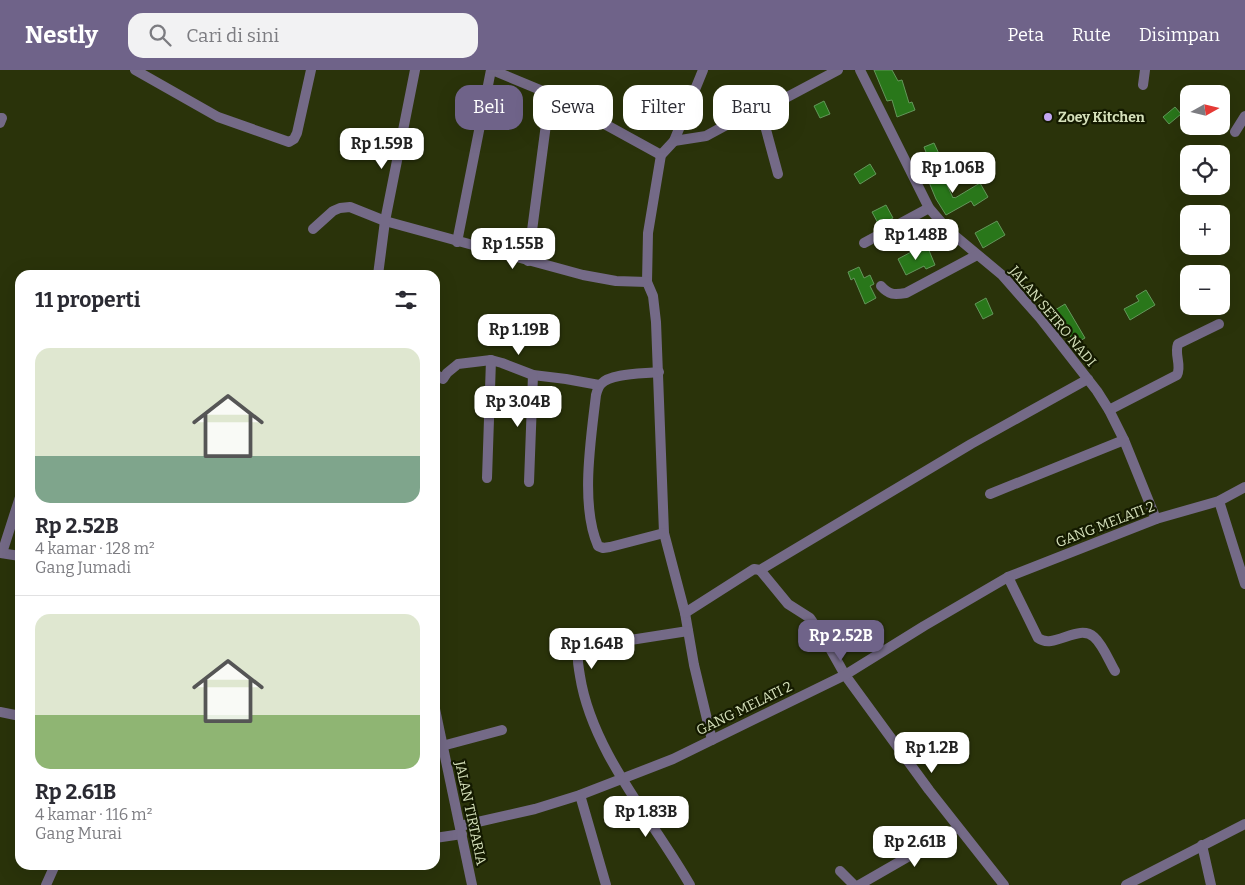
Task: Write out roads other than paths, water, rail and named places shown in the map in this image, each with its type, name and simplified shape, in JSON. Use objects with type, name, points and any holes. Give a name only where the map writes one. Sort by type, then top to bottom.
[{"type":"street","points":[[135,70],[218,117],[289,142],[294,139],[297,133],[311,70]]},
{"type":"street","points":[[379,270],[385,221],[415,70]]},
{"type":"street","points":[[458,242],[491,70],[507,72],[533,85]]},
{"type":"street","points":[[703,70],[674,141],[660,155],[648,232],[647,282],[654,296],[659,372],[664,533],[685,613],[694,665],[712,740]]},
{"type":"street","name":"JALAN SETRO NADI","points":[[860,70],[929,208],[948,230],[1002,275],[1040,318],[1088,379],[1109,410],[1124,440],[1156,519]]},
{"type":"street","points":[[1143,85],[1145,70]]},
{"type":"street","points":[[789,96],[835,71]]},
{"type":"street","points":[[1235,132],[1245,116]]},
{"type":"street","points":[[0,118],[2,118],[0,123]]},
{"type":"street","points":[[613,129],[660,155]]},
{"type":"street","points":[[528,261],[545,130]]},
{"type":"street","points":[[674,141],[706,136],[717,130]]},
{"type":"street","points":[[766,130],[778,174]]},
{"type":"street","points":[[313,229],[333,211],[350,207],[385,221],[528,261],[616,281],[647,282]]},
{"type":"street","points":[[864,243],[929,208]]},
{"type":"street","points":[[881,286],[886,292],[893,295],[906,293],[977,256]]},
{"type":"street","points":[[1109,410],[1177,375],[1180,369],[1175,351],[1178,344],[1219,324]]},
{"type":"street","points":[[440,377],[443,379],[458,364],[491,360],[533,375],[599,386]]},
{"type":"street","points":[[488,478],[491,360]]},
{"type":"street","points":[[659,372],[617,376],[605,380],[599,386],[596,395],[588,484],[591,524],[598,546],[603,548],[610,547],[664,533]]},
{"type":"street","points":[[529,482],[533,375]]},
{"type":"street","points":[[685,613],[754,569],[760,570],[971,444],[1088,379]]},
{"type":"street","points":[[990,494],[1124,440]]},
{"type":"street","name":"GANG MELATI 2","points":[[440,836],[580,795],[673,759],[845,674],[1008,576],[1156,519],[1219,501],[1245,486]]},
{"type":"street","points":[[1219,501],[1245,584]]},
{"type":"street","points":[[15,512],[1,553],[15,555]]},
{"type":"street","points":[[760,570],[788,604],[810,618],[827,642],[845,674],[958,828],[1004,885]]},
{"type":"street","points":[[1008,576],[1038,638],[1042,641],[1049,641],[1079,634],[1088,634],[1095,638],[1115,671]]},
{"type":"street","points":[[688,631],[592,646],[579,650],[577,656],[582,686],[594,723],[622,778],[690,885]]},
{"type":"street","points":[[0,712],[15,715]]},
{"type":"street","name":"JALAN TIRTARIA","points":[[442,746],[502,730]]},
{"type":"street","name":"JALAN TIRTARIA","points":[[440,735],[472,885]]},
{"type":"street","points":[[580,795],[606,885]]},
{"type":"street","points":[[1126,885],[1245,824]]},
{"type":"street","points":[[859,885],[958,828]]},
{"type":"street","points":[[1202,845],[1211,885]]},
{"type":"street","points":[[46,885],[53,870]]},
{"type":"street","points":[[840,871],[854,885]]},
{"type":"place","name":"Zoey Kitchen","points":[[1048,117]]}]
